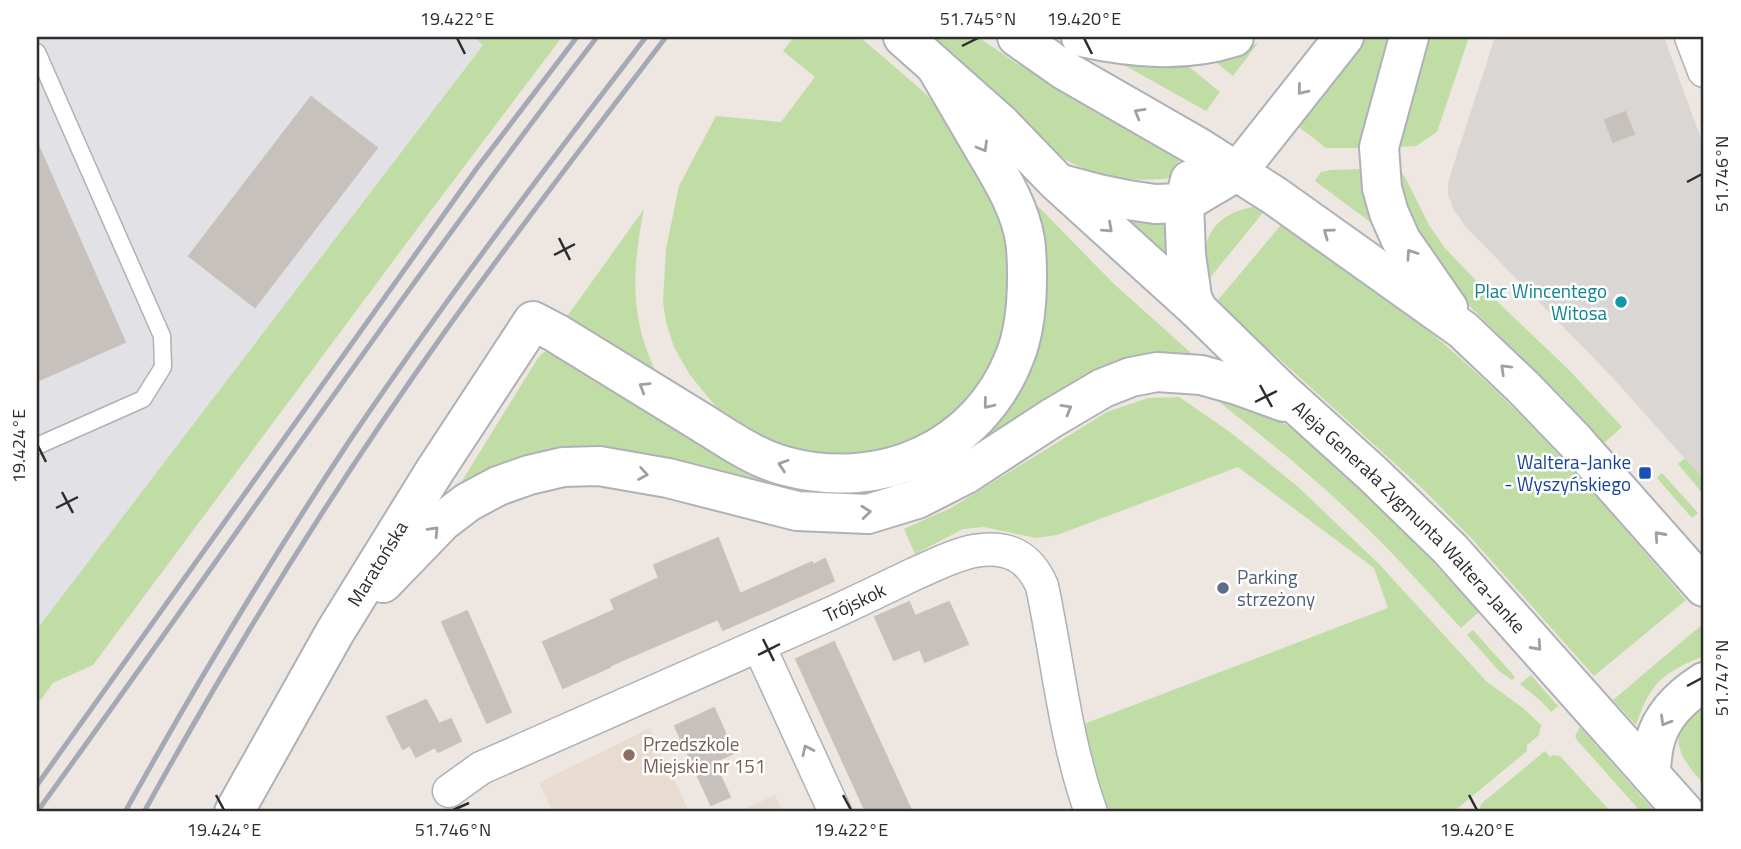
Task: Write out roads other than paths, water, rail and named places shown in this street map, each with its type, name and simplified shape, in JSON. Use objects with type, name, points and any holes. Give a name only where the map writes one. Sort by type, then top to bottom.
[{"type":"main road","name":"Aleja Generała Zygmunta Waltera-Janke","points":[[903,37],[1001,124],[1057,182],[1197,309],[1450,549],[1684,812]]},
{"type":"main road","points":[[1017,37],[1064,70],[1238,171],[1463,330],[1574,440],[1704,587]]},
{"type":"main road","points":[[1082,37],[1123,45],[1153,47],[1201,44],[1234,37]]},
{"type":"main road","points":[[1057,182],[1128,200],[1155,204],[1184,203],[1238,171],[1345,37]]},
{"type":"main road","points":[[1409,37],[1379,147],[1382,188],[1401,240],[1463,330]]},
{"type":"main road","name":"Maratońska","points":[[234,812],[334,632],[533,321],[746,450],[783,466],[811,472],[861,474],[914,461],[965,429],[986,407],[999,389],[1016,355],[1021,337],[1026,315],[1025,240],[1021,220],[1009,191],[936,66]]},
{"type":"main road","points":[[1197,309],[1192,298],[1186,255],[1184,203],[1198,147]]},
{"type":"main road","points":[[334,632],[443,521],[468,502],[498,486],[563,467],[599,466],[668,478],[797,511],[869,513],[917,499],[966,474],[1052,418],[1103,388],[1130,377],[1157,372],[1201,375],[1299,407]]},
{"type":"main road","points":[[1650,774],[1655,740],[1663,722],[1676,704],[1704,682]]},
{"type":"street","points":[[1691,37],[1704,71]]},
{"type":"street","name":"Trójskok","points":[[449,791],[481,768],[759,646],[950,558],[975,551],[998,550],[1013,553],[1026,561],[1037,573],[1042,586],[1069,727],[1091,812]]},
{"type":"street","points":[[759,646],[835,812]]},
{"type":"lane","points":[[37,52],[162,336],[163,367],[143,399],[37,446]]},
{"type":"railway","points":[[37,785],[477,168],[577,37]]},
{"type":"railway","points":[[37,812],[454,228],[597,37]]},
{"type":"railway","points":[[125,812],[235,622],[352,437],[496,235],[646,37]]},
{"type":"railway","points":[[144,812],[250,628],[364,449],[444,333],[666,37]]},
{"type":"place","name":"Plac Wincentego Witosa","points":[[1621,302]]},
{"type":"place","name":"Waltera-Janke - Wyszyńskiego","points":[[1645,473]]},
{"type":"place","name":"Parking strzeżony","points":[[1223,588]]},
{"type":"place","name":"Przedszkole Miejskie nr 151","points":[[629,755]]}]
